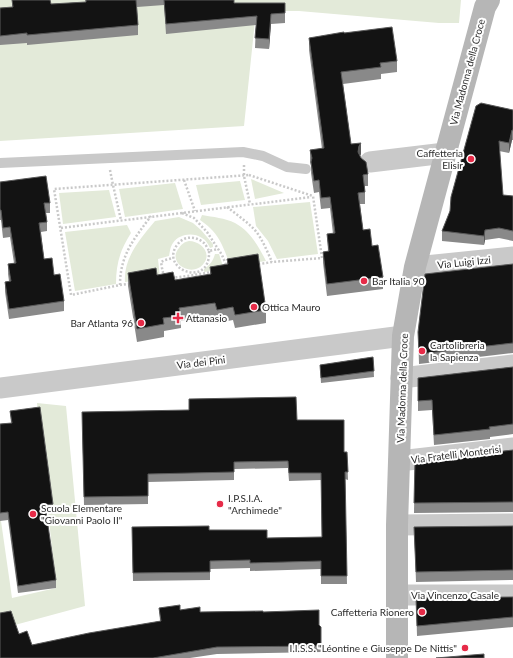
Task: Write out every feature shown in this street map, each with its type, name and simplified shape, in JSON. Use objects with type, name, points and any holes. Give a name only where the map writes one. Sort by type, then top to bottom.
[{"type":"street","name":"Via Madonna della Croce","points":[[397,658],[397,525],[403,336],[415,267],[486,2]]},
{"type":"street","points":[[370,162],[445,153]]},
{"type":"street","name":"Via Luigi Izzi","points":[[415,267],[513,257]]},
{"type":"street","name":"Via dei Pini","points":[[0,388],[403,336]]},
{"type":"street","points":[[401,378],[513,366]]},
{"type":"street","name":"Via Fratelli Monterisi","points":[[399,461],[513,448]]},
{"type":"street","points":[[397,525],[513,524]]},
{"type":"street","name":"Via Vincenzo Casale","points":[[397,595],[513,595]]},
{"type":"lane","points":[[0,163],[243,152],[263,156],[287,167],[306,169]]},
{"type":"path","points":[[243,152],[244,176],[250,204]]},
{"type":"path","points":[[108,158],[121,220]]},
{"type":"path","points":[[249,176],[313,196],[322,258],[272,262],[228,270],[120,284],[71,294],[54,189],[249,176]]},
{"type":"path","points":[[184,180],[195,210]]},
{"type":"path","points":[[60,228],[313,196]]},
{"type":"path","points":[[226,206],[242,218],[255,231],[267,250],[272,262]]},
{"type":"path","points":[[182,212],[194,218],[207,232],[222,255],[228,270]]},
{"type":"path","points":[[120,284],[120,275],[128,250],[134,238],[151,216]]},
{"type":"path","points":[[193,237],[200,240],[205,244],[209,251],[210,258],[207,264],[204,268],[194,274],[182,270],[177,266],[173,258],[173,251],[176,245],[186,238],[193,237]]},
{"type":"path","points":[[209,251],[218,249]]},
{"type":"path","points":[[164,279],[161,262],[173,258]]},
{"type":"green space","points":[[0,0],[461,0],[459,23],[439,23],[299,11],[256,11],[244,126],[0,141]]},
{"type":"green space","points":[[251,179],[284,193],[255,199]]},
{"type":"green space","points":[[240,181],[245,200],[201,205],[196,185]]},
{"type":"green space","points":[[175,183],[183,209],[125,217],[119,189]]},
{"type":"green space","points":[[109,190],[116,217],[63,224],[59,193]]},
{"type":"green space","points":[[310,202],[318,254],[277,259],[268,241],[256,226],[253,207]]},
{"type":"green space","points":[[202,215],[227,220],[240,226],[254,240],[266,261],[230,266],[225,251],[217,236],[200,220]]},
{"type":"green space","points":[[179,217],[193,223],[201,230],[213,244],[213,247],[210,248],[205,240],[198,236],[182,236],[173,243],[169,256],[158,259],[160,278],[125,282],[125,273],[130,257],[139,241],[155,221]]},
{"type":"green space","points":[[127,225],[131,233],[119,257],[116,284],[75,291],[65,232]]},
{"type":"green space","points":[[193,241],[201,245],[206,251],[207,255],[204,263],[199,268],[194,270],[182,267],[178,264],[176,259],[176,254],[179,248],[183,243]]},
{"type":"green space","points":[[215,254],[219,254],[224,269],[204,272],[204,269],[211,263]]},
{"type":"green space","points":[[37,403],[66,406],[85,606],[0,629],[0,521],[12,598],[56,588]]},
{"type":"building","points":[[12,0],[50,0],[51,4],[86,2],[86,0],[136,0],[138,25],[0,36],[0,8],[13,7]]},
{"type":"building","points":[[164,0],[234,0],[234,3],[285,3],[285,13],[271,14],[269,39],[255,38],[257,16],[166,24]]},
{"type":"building","points":[[392,27],[397,61],[380,63],[381,67],[341,72],[351,144],[361,143],[358,152],[361,158],[366,162],[368,174],[363,175],[365,192],[358,193],[363,230],[370,229],[372,246],[378,245],[383,277],[327,284],[323,252],[329,251],[327,234],[335,233],[330,197],[321,198],[319,180],[314,181],[311,162],[312,158],[310,150],[324,148],[309,38],[344,32]]},
{"type":"building","points":[[481,103],[513,110],[513,130],[509,143],[499,141],[503,195],[513,196],[513,231],[499,228],[485,230],[484,236],[442,231],[450,211],[451,197],[476,106]]},
{"type":"building","points":[[46,176],[50,203],[44,203],[47,222],[39,223],[44,259],[52,258],[54,275],[60,274],[64,301],[9,309],[5,282],[11,281],[8,264],[16,263],[10,227],[3,228],[0,210],[0,182]]},
{"type":"building","points":[[258,254],[266,310],[235,315],[233,307],[217,310],[215,303],[179,308],[181,316],[163,318],[164,324],[137,329],[128,273],[156,268],[157,275],[173,272],[175,280],[211,274],[210,267],[228,264],[227,259]]},
{"type":"building","points":[[513,264],[513,343],[419,354],[418,332],[425,274]]},
{"type":"building","points":[[373,357],[374,371],[321,378],[320,365]]},
{"type":"building","points":[[513,367],[513,424],[489,427],[490,429],[434,435],[432,400],[418,401],[418,378]]},
{"type":"building","points":[[296,397],[297,420],[344,420],[344,452],[347,452],[348,472],[345,472],[347,576],[321,576],[321,561],[250,563],[250,560],[210,561],[210,572],[133,573],[132,527],[209,526],[209,530],[267,530],[267,538],[322,537],[321,473],[289,473],[288,461],[234,462],[234,472],[148,474],[148,496],[84,497],[82,412],[189,410],[189,399]]},
{"type":"building","points":[[40,407],[53,504],[45,505],[56,580],[18,586],[8,512],[0,513],[0,424],[12,423],[10,411]]},
{"type":"building","points":[[513,450],[513,502],[414,503],[415,461]]},
{"type":"building","points":[[513,526],[513,570],[416,572],[414,527]]},
{"type":"building","points":[[513,597],[513,617],[417,626],[416,598]]},
{"type":"building","points":[[180,605],[180,610],[200,607],[200,612],[319,610],[321,646],[217,647],[153,658],[0,658],[0,613],[11,611],[19,634],[27,631],[32,645],[89,633],[161,621],[159,608]]},
{"type":"building","points":[[484,654],[484,658],[436,658]]},
{"type":"place","name":"Caffetteria Elisir","points":[[471,159]]},
{"type":"place","name":"Bar Italia 90","points":[[364,281]]},
{"type":"place","name":"Ottica Mauro","points":[[254,307]]},
{"type":"place","name":"Attanasio","points":[[178,318]]},
{"type":"place","name":"Bar Atlanta 96","points":[[141,323]]},
{"type":"place","name":"Cartolibreria la Sapienza","points":[[422,351]]},
{"type":"place","name":"I.P.S.I.A. \"Archimede\"","points":[[220,504]]},
{"type":"place","name":"Scuola Elementare \"Giovanni Paolo II\"","points":[[33,514]]},
{"type":"place","name":"Caffetteria Rionero","points":[[422,612]]},
{"type":"place","name":"I.I.S.S. \"Léontine e Giuseppe De Nittis\"","points":[[465,648]]}]
